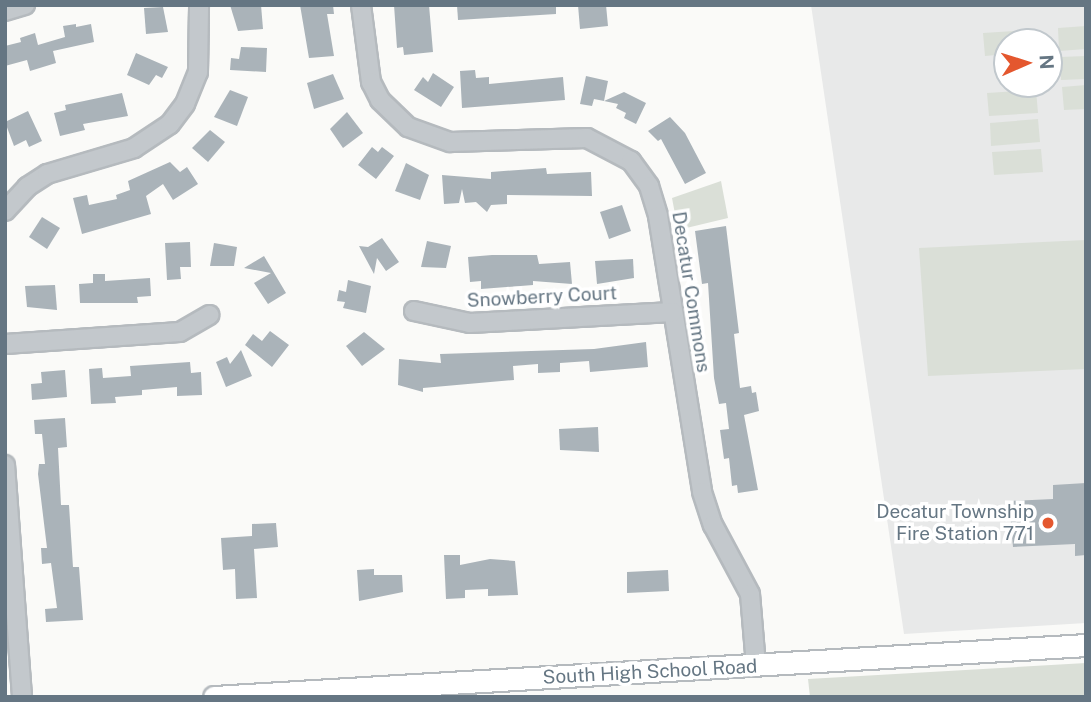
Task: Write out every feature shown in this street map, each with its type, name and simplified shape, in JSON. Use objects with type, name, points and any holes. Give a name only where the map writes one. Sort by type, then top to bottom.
[{"type":"main road","name":"South High School Road","points":[[214,697],[1086,645]]},
{"type":"street","points":[[5,11],[25,5]]},
{"type":"street","points":[[5,211],[27,187],[47,174],[134,148],[170,124],[185,104],[198,72],[199,5]]},
{"type":"street","name":"Decatur Commons","points":[[361,5],[366,66],[373,88],[388,110],[413,130],[450,142],[580,137],[604,144],[631,161],[656,203],[702,492],[713,525],[750,594],[756,666]]},
{"type":"street","name":"Snowberry Court","points":[[414,311],[470,323],[673,312]]},
{"type":"street","points":[[5,344],[180,332],[210,315]]},
{"type":"street","points":[[5,465],[22,697]]},
{"type":"shaded area","points":[[811,5],[1086,5],[1086,623],[904,634]]},
{"type":"shaded area","points":[[1086,26],[1086,49],[1063,51],[1063,28],[1058,28]]},
{"type":"shaded area","points":[[993,32],[993,55],[985,56],[983,33]]},
{"type":"shaded area","points":[[1086,56],[1086,79],[1063,80],[1063,57]]},
{"type":"shaded area","points":[[1086,85],[1086,109],[1064,110],[1063,87]]},
{"type":"shaded area","points":[[987,93],[993,93],[993,98],[1037,98],[1038,113],[989,116]]},
{"type":"shaded area","points":[[1038,119],[1040,142],[991,146],[990,123]]},
{"type":"shaded area","points":[[1041,149],[1043,172],[994,175],[992,152]]},
{"type":"shaded area","points":[[721,181],[728,218],[678,230],[672,198]]},
{"type":"shaded area","points":[[1086,240],[1086,369],[928,376],[919,248]]},
{"type":"shaded area","points":[[1086,663],[1086,697],[810,697],[808,679]]},
{"type":"building","points":[[230,5],[261,5],[263,29],[238,31]]},
{"type":"building","points":[[300,5],[333,5],[334,14],[327,14],[334,56],[309,58]]},
{"type":"building","points":[[394,5],[429,5],[433,52],[404,55],[403,47],[397,48]]},
{"type":"building","points":[[457,5],[556,5],[556,14],[458,20]]},
{"type":"building","points":[[578,5],[606,5],[608,26],[580,29]]},
{"type":"building","points":[[163,7],[168,32],[146,34],[144,8]]},
{"type":"building","points":[[76,24],[76,27],[91,24],[94,42],[53,51],[56,63],[30,71],[27,60],[5,66],[5,46],[21,42],[20,38],[35,33],[38,45],[65,37],[63,26]]},
{"type":"building","points":[[241,47],[267,48],[266,72],[230,70],[231,58],[239,59]]},
{"type":"building","points":[[136,53],[168,67],[162,78],[156,75],[149,85],[127,75]]},
{"type":"building","points":[[475,70],[476,78],[489,77],[489,84],[563,77],[565,100],[462,108],[460,71]]},
{"type":"building","points":[[433,73],[454,87],[441,107],[414,90],[423,77],[428,82]]},
{"type":"building","points":[[333,74],[344,99],[314,109],[307,83]]},
{"type":"building","points":[[586,76],[608,81],[604,101],[594,99],[592,106],[580,104]]},
{"type":"building","points":[[230,90],[248,97],[237,126],[214,117]]},
{"type":"building","points":[[624,92],[646,103],[636,124],[624,118],[626,113],[616,108],[618,104],[604,101]]},
{"type":"building","points":[[122,93],[128,116],[83,124],[85,130],[60,136],[54,113],[66,110],[65,105]]},
{"type":"building","points":[[28,111],[42,141],[29,147],[26,140],[14,146],[5,122]]},
{"type":"building","points":[[347,112],[363,133],[343,148],[330,129]]},
{"type":"building","points":[[670,117],[685,133],[706,173],[685,184],[661,139],[658,141],[648,131]]},
{"type":"building","points":[[210,130],[225,142],[208,162],[192,148]]},
{"type":"building","points":[[372,147],[378,152],[382,147],[394,156],[376,179],[358,165]]},
{"type":"building","points":[[170,162],[180,172],[187,167],[198,184],[173,200],[163,184],[146,196],[151,214],[82,234],[73,198],[87,195],[89,205],[117,199],[116,195],[130,190],[128,181]]},
{"type":"building","points":[[406,163],[429,175],[420,200],[395,191]]},
{"type":"building","points":[[546,168],[547,174],[591,172],[592,196],[507,195],[507,204],[491,205],[487,212],[476,202],[465,203],[462,189],[459,203],[444,204],[442,175],[491,179],[491,172]]},
{"type":"building","points":[[622,205],[631,231],[609,239],[600,212]]},
{"type":"building","points":[[42,217],[60,228],[47,249],[29,237]]},
{"type":"building","points":[[726,226],[739,333],[734,334],[740,388],[751,386],[752,393],[756,392],[759,411],[744,415],[758,490],[738,493],[737,485],[732,486],[729,458],[724,459],[720,430],[729,429],[726,403],[719,404],[714,378],[708,283],[702,284],[695,231]]},
{"type":"building","points":[[382,238],[399,262],[386,271],[377,258],[374,274],[359,246],[368,247]]},
{"type":"building","points":[[427,241],[451,246],[446,268],[421,267]]},
{"type":"building","points":[[190,242],[191,267],[180,267],[181,279],[167,280],[165,243]]},
{"type":"building","points":[[214,243],[237,247],[234,266],[210,266]]},
{"type":"building","points":[[537,255],[539,264],[570,262],[572,284],[533,281],[533,285],[481,289],[481,281],[470,282],[468,257]]},
{"type":"building","points":[[264,256],[286,293],[268,304],[254,283],[271,273],[244,268]]},
{"type":"building","points":[[633,259],[634,278],[597,284],[595,261]]},
{"type":"building","points":[[93,274],[105,274],[105,281],[150,278],[151,296],[137,297],[138,303],[80,303],[79,284],[93,283]]},
{"type":"building","points":[[348,280],[371,286],[366,313],[343,308],[345,302],[337,301],[339,290],[346,292]]},
{"type":"building","points":[[55,285],[57,310],[27,307],[25,286]]},
{"type":"building","points":[[270,331],[289,345],[272,367],[245,345],[253,334],[262,341]]},
{"type":"building","points":[[364,332],[385,349],[362,366],[346,346]]},
{"type":"building","points":[[646,342],[648,367],[590,372],[589,361],[560,363],[560,372],[538,373],[538,364],[513,366],[514,380],[423,388],[423,392],[398,385],[399,359],[441,363],[440,354],[594,349]]},
{"type":"building","points":[[241,350],[252,376],[226,387],[216,362],[227,357],[230,364]]},
{"type":"building","points":[[190,362],[191,373],[201,372],[202,395],[177,396],[177,387],[142,390],[142,395],[115,397],[116,403],[91,404],[89,369],[102,368],[103,378],[131,376],[130,366]]},
{"type":"building","points":[[65,370],[67,397],[32,400],[31,384],[42,383],[41,372]]},
{"type":"building","points":[[65,418],[67,447],[58,448],[61,505],[69,505],[73,567],[79,567],[83,620],[46,622],[45,609],[57,608],[51,563],[42,564],[41,548],[47,548],[38,474],[39,464],[45,464],[42,434],[35,434],[34,420]]},
{"type":"building","points":[[598,427],[599,452],[560,450],[559,429]]},
{"type":"building","name":"Decatur Township Fire Station 771","points":[[1086,483],[1086,555],[1075,556],[1075,544],[1013,547],[1009,501],[1053,499],[1053,485]]},
{"type":"building","points":[[276,523],[278,547],[254,549],[257,598],[236,599],[235,569],[223,570],[221,538],[252,536],[252,524]]},
{"type":"building","points":[[444,555],[460,555],[460,565],[490,559],[515,561],[518,595],[488,596],[488,589],[465,590],[465,598],[446,599]]},
{"type":"building","points":[[374,569],[374,575],[402,575],[403,592],[359,601],[357,570]]},
{"type":"building","points":[[668,570],[669,591],[627,593],[627,572]]},
{"type":"place","name":"Decatur Township Fire Station 771","points":[[1048,523]]}]
